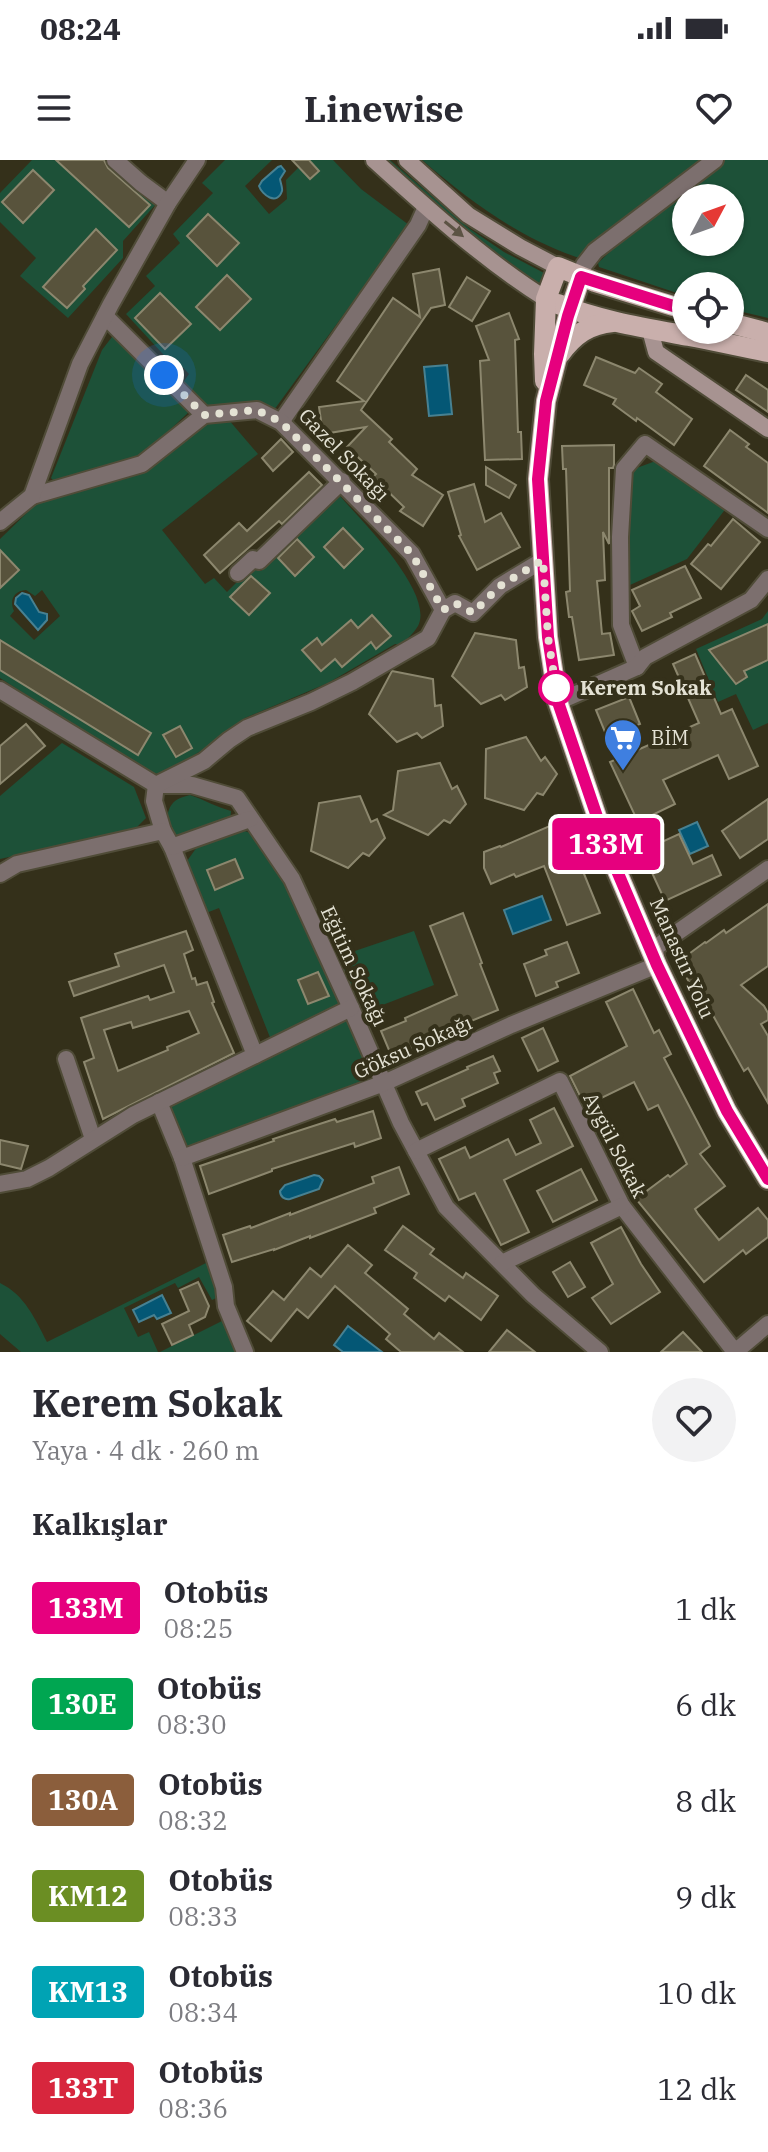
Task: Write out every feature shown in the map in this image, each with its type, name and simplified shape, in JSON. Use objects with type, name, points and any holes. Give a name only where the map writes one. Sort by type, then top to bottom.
[{"type":"main road","points":[[551,356],[546,299],[558,267],[672,306]]},
{"type":"main road","name":"Manastır Yolu","points":[[581,277],[551,356],[538,479],[548,637],[558,702],[609,852],[657,965],[727,1111],[768,1179]]},
{"type":"main road","points":[[546,299],[570,309],[650,330],[768,352]]},
{"type":"main road","points":[[551,356],[584,330],[600,323],[618,322]]},
{"type":"main road","points":[[744,327],[768,333]]},
{"type":"street","points":[[115,160],[168,203]]},
{"type":"street","points":[[32,496],[80,364],[168,203],[197,160]]},
{"type":"street","points":[[374,160],[517,281],[546,299]]},
{"type":"street","points":[[407,160],[468,215],[558,267]]},
{"type":"street","points":[[581,277],[584,265],[595,251],[715,160]]},
{"type":"street","name":"Gazel Sokağı","points":[[426,207],[418,225],[281,422],[412,554],[443,610]]},
{"type":"street","points":[[517,281],[530,295],[551,356]]},
{"type":"street","points":[[105,316],[204,415]]},
{"type":"street","points":[[650,330],[656,352],[768,429]]},
{"type":"street","points":[[0,522],[32,496],[142,464],[204,415],[257,410],[281,422]]},
{"type":"street","points":[[637,667],[621,625],[620,537],[624,469],[645,444],[768,529]]},
{"type":"street","points":[[238,573],[253,559],[259,561],[342,481]]},
{"type":"street","points":[[255,1055],[163,831],[154,801],[156,785],[204,761],[247,728],[338,689],[428,638],[443,610],[455,603],[473,613],[500,586],[543,560]]},
{"type":"street","points":[[558,702],[637,667],[645,657],[751,600],[768,579]]},
{"type":"street","name":"Eğitim Sokağı","points":[[0,690],[156,785],[192,785],[237,798],[292,879],[401,1123],[446,1207],[533,1295],[600,1352]]},
{"type":"street","points":[[172,847],[250,819]]},
{"type":"street","points":[[0,874],[17,864],[163,831]]},
{"type":"street","points":[[657,965],[655,948],[768,869]]},
{"type":"street","name":"Göksu Sokağı","points":[[182,1158],[384,1083],[511,1025],[657,965]]},
{"type":"street","points":[[0,1184],[27,1179],[49,1168],[159,1102],[351,1008]]},
{"type":"street","points":[[66,1059],[93,1139]]},
{"type":"street","name":"Aygül Sokak","points":[[416,1151],[560,1081],[622,1206],[735,1352]]},
{"type":"street","points":[[159,1102],[182,1158],[224,1287],[226,1306],[245,1352]]},
{"type":"street","points":[[502,1263],[622,1206]]},
{"type":"street","points":[[735,1352],[768,1324]]},
{"type":"green space","points":[[32,160],[109,160],[157,203],[123,241],[123,258],[68,318],[20,276],[36,258],[0,222],[0,193]]},
{"type":"green space","points":[[225,160],[272,160],[245,186],[269,214],[287,199],[286,180],[299,167],[293,160],[333,160],[361,189],[409,225],[274,410],[257,403],[205,406],[182,384],[189,374],[179,363],[174,366],[126,314],[155,286],[146,276],[180,243],[173,234],[213,193],[202,183]]},
{"type":"green space","points":[[388,160],[470,229],[544,273],[539,284],[462,227]]},
{"type":"green space","points":[[422,160],[707,160],[700,167],[696,164],[603,233],[579,258],[515,229]]},
{"type":"green space","points":[[724,160],[768,160],[768,318],[744,312],[744,272],[672,272],[672,291],[599,267],[598,263],[672,201],[672,256],[744,256],[744,184],[694,184]]},
{"type":"green space","points":[[115,333],[191,410],[140,458],[55,482],[51,478],[102,350]]},
{"type":"green space","points":[[228,419],[258,454],[162,530],[205,584],[214,578],[227,592],[253,566],[261,571],[339,495],[378,538],[406,576],[416,595],[420,612],[418,626],[401,645],[395,644],[328,683],[245,718],[209,746],[163,774],[148,773],[0,678],[0,539],[36,504],[141,473],[208,422]],"holes":[[[26,590],[35,596],[42,590],[60,616],[34,640],[10,616],[14,611],[12,600],[16,594]]]},
{"type":"green space","points":[[661,459],[727,507],[687,559],[630,585],[629,478],[634,469]]},
{"type":"green space","points":[[768,611],[768,723],[753,730],[736,694],[718,702],[696,649],[762,619]]},
{"type":"green space","points":[[62,743],[134,787],[146,818],[135,829],[0,859],[0,796]]},
{"type":"green space","points":[[190,795],[231,811],[230,822],[175,838],[165,827],[169,809],[178,799]]},
{"type":"green space","points":[[245,831],[250,833],[281,876],[340,1007],[271,1040],[219,908],[206,913],[187,861],[197,847]]},
{"type":"green space","points":[[414,931],[434,985],[362,1013],[337,957]]},
{"type":"green space","points":[[346,1019],[373,1079],[185,1151],[167,1106]]},
{"type":"green space","points":[[208,1262],[218,1297],[212,1300],[199,1277],[178,1288],[175,1283],[124,1308],[138,1337],[149,1332],[158,1352],[21,1352],[0,1334],[0,1283],[23,1301],[47,1342]]},
{"type":"green space","points":[[222,1321],[230,1339],[243,1333],[252,1352],[160,1352]]},
{"type":"water","points":[[281,166],[285,171],[280,179],[282,191],[277,198],[270,198],[259,186]]},
{"type":"water","points":[[447,365],[452,414],[429,416],[424,367]]},
{"type":"water","points":[[22,593],[29,595],[39,612],[47,614],[47,620],[38,630],[15,604]]},
{"type":"water","points":[[697,822],[708,846],[690,854],[679,830]]},
{"type":"water","points":[[542,896],[551,920],[513,934],[504,910]]},
{"type":"water","points":[[314,1175],[323,1180],[319,1189],[290,1199],[281,1195],[280,1191],[285,1185]]},
{"type":"water","points":[[162,1295],[171,1313],[157,1319],[154,1315],[139,1322],[133,1310]]},
{"type":"water","points":[[348,1326],[382,1352],[343,1352],[334,1345]]},
{"type":"building","points":[[56,160],[104,160],[108,168],[150,205],[129,227]]},
{"type":"building","points":[[292,160],[309,160],[319,171],[310,179]]},
{"type":"building","points":[[33,170],[54,190],[23,223],[2,202]]},
{"type":"building","points":[[208,214],[239,243],[217,266],[187,236]]},
{"type":"building","points":[[96,229],[117,250],[67,308],[43,287]]},
{"type":"building","points":[[439,269],[445,305],[431,308],[361,410],[392,439],[389,442],[417,469],[412,475],[443,495],[423,526],[400,511],[404,507],[373,477],[376,474],[347,447],[366,427],[323,434],[319,407],[364,401],[337,381],[393,298],[420,317],[413,274]]},
{"type":"building","points":[[227,275],[251,299],[220,330],[196,307]]},
{"type":"building","points":[[467,277],[490,291],[472,321],[449,307]]},
{"type":"building","points":[[160,293],[191,324],[165,349],[135,318]]},
{"type":"building","points":[[509,313],[519,339],[515,340],[518,432],[521,432],[522,459],[485,460],[480,361],[489,360],[476,326]]},
{"type":"building","points":[[596,357],[635,373],[639,368],[662,384],[656,392],[692,419],[674,445],[613,404],[616,399],[584,385]]},
{"type":"building","points":[[746,375],[768,390],[768,412],[736,390]]},
{"type":"building","points":[[730,430],[768,463],[768,513],[704,466]]},
{"type":"building","points":[[281,439],[293,452],[273,471],[262,458]]},
{"type":"building","points":[[614,445],[614,465],[609,468],[609,544],[603,532],[605,580],[597,581],[602,634],[610,633],[614,655],[579,660],[566,592],[570,591],[566,469],[563,469],[562,446]]},
{"type":"building","points":[[486,467],[516,485],[509,498],[486,485]]},
{"type":"building","points":[[309,472],[322,485],[282,524],[279,521],[220,573],[204,555],[239,523],[247,531]]},
{"type":"building","points":[[474,484],[485,522],[501,513],[520,547],[477,570],[459,536],[448,492]]},
{"type":"building","points":[[733,519],[760,542],[721,589],[691,564]]},
{"type":"building","points":[[343,528],[363,549],[344,568],[324,547]]},
{"type":"building","points":[[297,539],[314,557],[295,576],[278,558]]},
{"type":"building","points":[[0,550],[19,570],[0,588]]},
{"type":"building","points":[[685,566],[701,598],[670,613],[672,617],[642,631],[632,611],[640,606],[632,590]]},
{"type":"building","points":[[251,576],[270,593],[249,615],[230,597]]},
{"type":"building","points":[[372,615],[391,636],[376,649],[371,642],[342,667],[335,659],[321,671],[302,650],[317,638],[322,645],[351,620],[358,628]]},
{"type":"building","points":[[768,624],[768,660],[744,671],[747,677],[736,684],[709,650]]},
{"type":"building","points":[[475,633],[516,640],[519,668],[524,667],[527,687],[505,700],[501,695],[481,704],[452,676]]},
{"type":"building","points":[[0,640],[151,733],[138,755],[0,670]]},
{"type":"building","points":[[695,654],[721,714],[732,709],[758,766],[729,779],[718,755],[663,780],[675,804],[638,822],[610,762],[699,723],[673,664]]},
{"type":"building","points":[[392,671],[433,679],[435,706],[441,705],[443,726],[422,738],[417,733],[397,742],[369,714]]},
{"type":"building","points":[[629,697],[640,724],[607,737],[596,710]]},
{"type":"building","points":[[26,724],[45,746],[0,784],[0,746]]},
{"type":"building","points":[[180,726],[192,748],[176,757],[163,735]]},
{"type":"building","points":[[526,737],[541,761],[545,757],[557,774],[543,795],[537,793],[524,810],[485,798],[486,749]]},
{"type":"building","points":[[440,763],[452,789],[457,786],[466,804],[450,823],[444,820],[428,835],[384,815],[393,810],[398,771]]},
{"type":"building","points":[[360,796],[371,822],[377,819],[385,838],[369,856],[363,853],[348,868],[311,851],[319,803]]},
{"type":"building","points":[[768,799],[768,839],[740,858],[722,831]]},
{"type":"building","points":[[573,824],[578,839],[571,842],[600,913],[567,925],[544,866],[491,884],[484,868],[484,852],[552,825],[554,831]]},
{"type":"building","points":[[679,834],[693,864],[712,855],[721,875],[665,901],[642,851]]},
{"type":"building","points":[[235,859],[243,878],[215,890],[207,870]]},
{"type":"building","points":[[768,904],[768,966],[741,985],[768,1013],[768,1020],[761,1024],[768,1036],[768,1103],[748,1068],[744,1071],[710,1010],[706,1013],[678,962]]},
{"type":"building","points":[[463,913],[498,1010],[394,1062],[381,1031],[457,995],[430,926]]},
{"type":"building","points":[[186,931],[193,950],[184,954],[192,979],[195,978],[197,985],[207,982],[212,1003],[234,1053],[103,1119],[84,1062],[94,1058],[81,1018],[148,996],[150,1000],[174,992],[164,965],[74,996],[69,982],[119,966],[115,954]],"holes":[[[189,1011],[199,1033],[118,1071],[104,1030],[131,1022],[133,1028]]]},
{"type":"building","points":[[567,942],[579,973],[556,982],[558,987],[536,996],[524,964],[547,955],[545,950]]},
{"type":"building","points":[[318,972],[329,996],[308,1004],[298,980]]},
{"type":"building","points":[[633,989],[654,1033],[659,1030],[671,1054],[664,1058],[710,1146],[700,1154],[725,1186],[695,1209],[719,1240],[758,1208],[768,1220],[768,1237],[746,1254],[743,1250],[704,1282],[636,1199],[687,1164],[658,1105],[648,1110],[634,1082],[585,1106],[570,1076],[627,1046],[606,1002]]},
{"type":"building","points":[[543,1028],[558,1061],[538,1071],[522,1038]]},
{"type":"building","points":[[493,1056],[500,1071],[494,1073],[498,1083],[462,1099],[465,1106],[435,1120],[427,1103],[422,1105],[416,1092]]},
{"type":"building","points":[[554,1108],[573,1146],[504,1180],[529,1232],[501,1245],[475,1193],[459,1200],[439,1159],[465,1147],[470,1158],[508,1139],[516,1155],[541,1143],[530,1120]]},
{"type":"building","points":[[373,1111],[381,1138],[355,1147],[354,1143],[272,1169],[209,1194],[200,1166],[335,1119],[337,1122]]},
{"type":"building","points":[[0,1140],[28,1146],[21,1169],[0,1164]]},
{"type":"building","points":[[399,1167],[409,1194],[374,1208],[376,1213],[310,1238],[232,1262],[223,1235],[290,1215],[374,1183],[372,1177]]},
{"type":"building","points":[[581,1169],[597,1200],[553,1222],[537,1191]]},
{"type":"building","points":[[403,1226],[434,1249],[430,1254],[463,1278],[466,1273],[498,1296],[481,1320],[449,1296],[445,1301],[414,1278],[417,1273],[385,1250]]},
{"type":"building","points":[[621,1227],[660,1292],[611,1324],[592,1298],[613,1284],[591,1243]]},
{"type":"building","points":[[348,1245],[372,1265],[365,1273],[408,1309],[404,1314],[434,1339],[439,1333],[463,1352],[401,1352],[386,1339],[390,1334],[335,1286],[308,1318],[297,1309],[271,1341],[247,1321],[273,1291],[284,1300],[310,1268],[321,1277]]},
{"type":"building","points":[[570,1262],[585,1287],[568,1297],[553,1272]]},
{"type":"building","points":[[198,1282],[209,1306],[205,1317],[189,1325],[193,1335],[172,1345],[162,1324],[189,1311],[180,1290]]},
{"type":"building","points":[[507,1330],[535,1352],[489,1352]]},
{"type":"building","points":[[683,1332],[702,1352],[661,1352]]},
{"type":"bus line","name":"133M","points":[[672,306],[581,277],[546,401],[538,479],[548,637],[558,702],[609,852],[657,965],[727,1111],[768,1179]]},
{"type":"place","name":"Kerem Sokak","points":[[556,688]]},
{"type":"place","name":"BİM","points":[[623,772]]},
{"type":"route","points":[[164,375],[204,415],[257,410],[281,422],[412,554],[443,610],[455,603],[473,613],[500,586],[543,560],[548,637],[556,688]]}]
